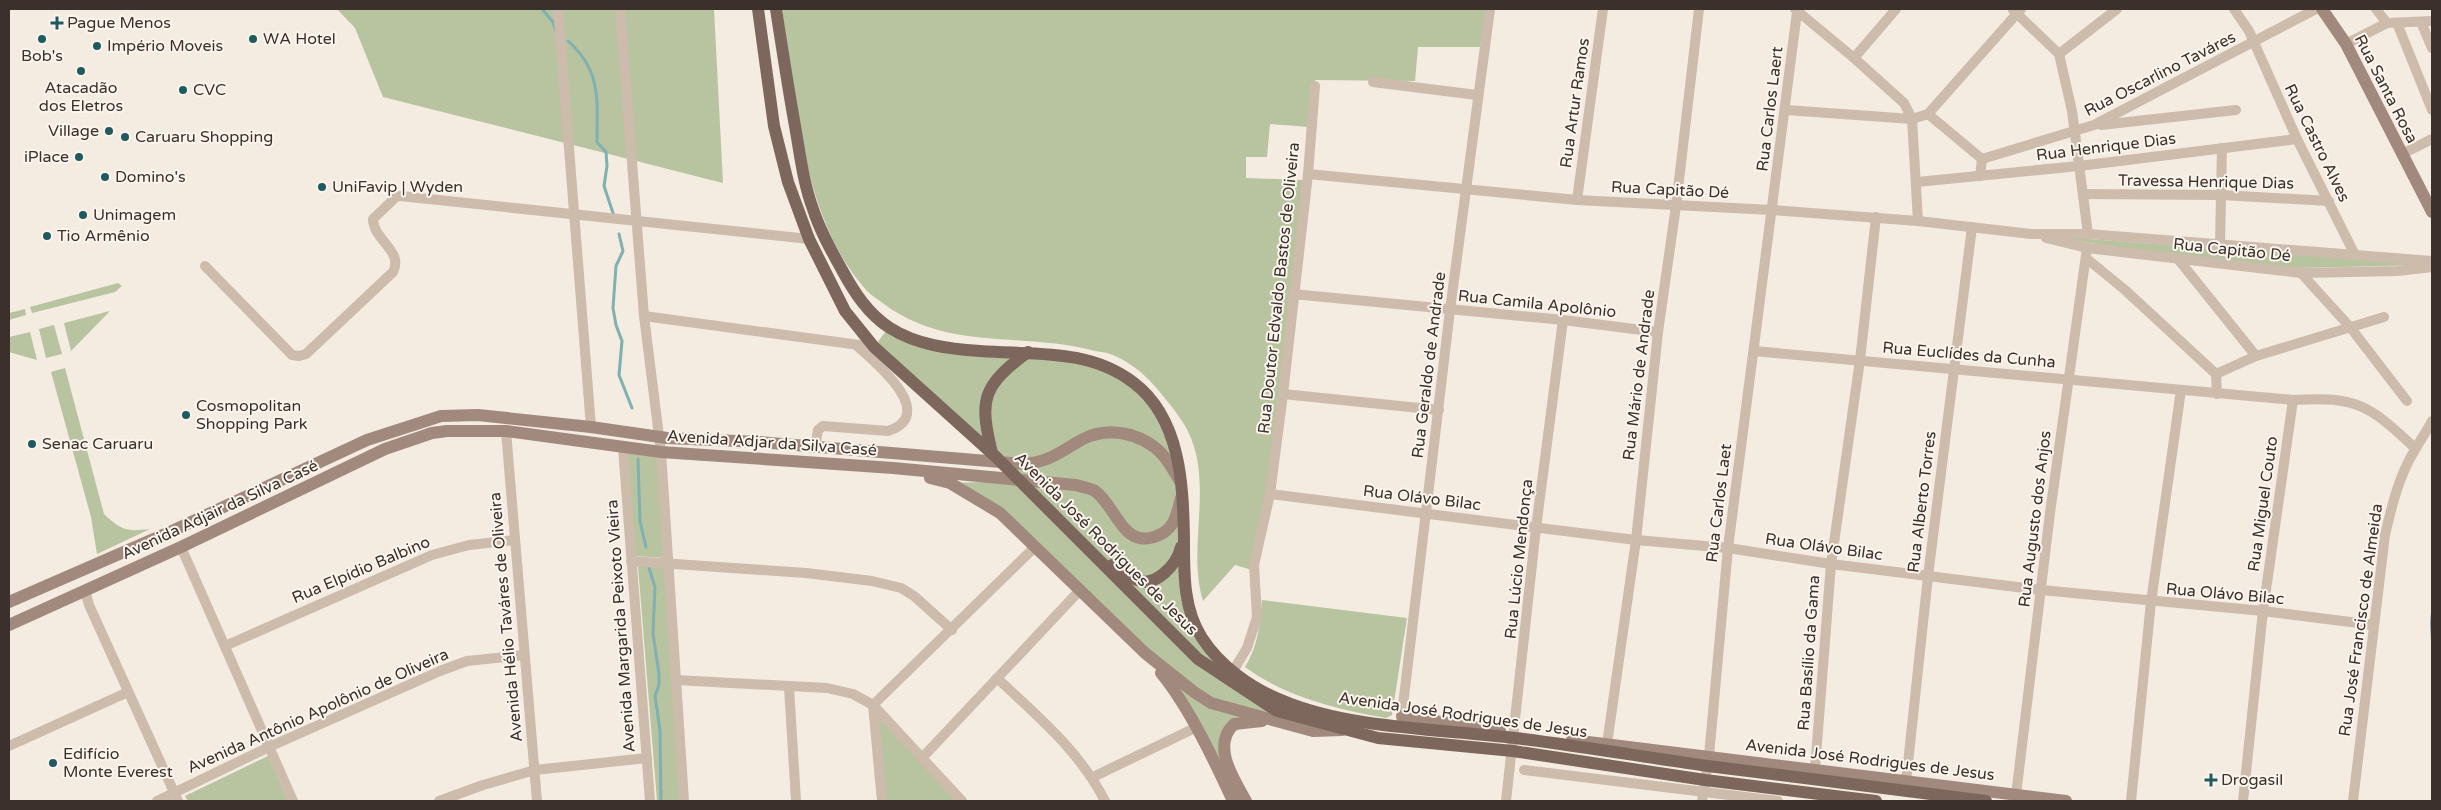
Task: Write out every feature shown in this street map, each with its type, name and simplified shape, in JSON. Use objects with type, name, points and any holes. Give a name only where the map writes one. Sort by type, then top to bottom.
[{"type":"main road","name":"Avenida José Rodrigues de Jesus","points":[[758,9],[776,136],[788,182],[809,239],[845,311],[874,347],[994,455],[1198,659],[1277,710],[1378,738],[1607,744],[1708,761],[1986,801]]},
{"type":"main road","name":"Avenida José Rodrigues de Jesus","points":[[776,9],[804,179],[824,237],[852,289],[864,305],[893,330],[941,348],[1067,355],[1092,361],[1136,384],[1154,402],[1169,426],[1181,488],[1185,588],[1192,614],[1202,638],[1233,671],[1254,686],[1283,701],[1350,719],[1402,721],[1514,741],[1708,761],[1815,769],[2066,801]]},
{"type":"main road","name":"Rua Santa Rosa","points":[[2322,9],[2346,44],[2432,212]]},
{"type":"main road","points":[[994,455],[987,431],[984,405],[992,383],[1004,370],[1028,352]]},
{"type":"main road","name":"Avenida Adjar da Silva Casé","points":[[441,416],[478,415],[591,427],[660,437],[1024,464],[1040,463],[1060,454],[1084,439],[1103,433],[1121,432],[1144,441],[1161,453],[1181,488],[1173,525],[1166,532],[1147,539],[1134,538],[1114,517],[1094,491],[1068,484],[893,468],[661,452],[506,431],[447,430]]},
{"type":"main road","name":"Avenida Adjair da Silva Casé","points":[[9,602],[174,530],[368,440],[441,416]]},
{"type":"main road","name":"Avenida Adjair da Silva Casé","points":[[9,625],[181,547],[384,449],[447,430]]},
{"type":"main road","points":[[893,468],[950,483],[982,500],[1000,513],[1081,589],[1145,653],[1172,686],[1218,769],[1233,801]]},
{"type":"main road","points":[[1097,557],[1139,581],[1154,580],[1174,564],[1179,554],[1184,532]]},
{"type":"main road","points":[[1145,653],[1211,703],[1313,731],[1347,730]]},
{"type":"main road","points":[[1246,801],[1228,766],[1222,745],[1228,731],[1234,724],[1258,720],[1282,721]]},
{"type":"main road","name":"Avenida José Rodrigues de Jesus","points":[[1514,741],[1703,791],[1876,801]]},
{"type":"street","points":[[558,9],[591,427]]},
{"type":"street","points":[[620,9],[644,316],[660,437],[684,801]]},
{"type":"street","name":"Rua Geraldo de Andrade","points":[[1402,721],[1450,310],[1477,95],[1490,9]]},
{"type":"street","name":"Rua Artur Ramos","points":[[1577,200],[1603,9]]},
{"type":"street","name":"Rua Mário de Andrade","points":[[1607,744],[1636,540],[1658,332],[1676,206],[1698,9]]},
{"type":"street","points":[[1854,58],[1896,9]]},
{"type":"street","points":[[2059,54],[2117,9]]},
{"type":"street","name":"Rua Castro Alves","points":[[2234,9],[2255,43],[2297,139],[2355,255]]},
{"type":"street","name":"Rua Oscarlino Taváres","points":[[1982,159],[2074,130],[2094,126],[2255,43],[2316,9]]},
{"type":"street","points":[[2376,9],[2392,23],[2432,110]]},
{"type":"street","points":[[1796,10],[1900,99],[1912,119],[1918,221]]},
{"type":"street","name":"Rua Carlos Laert","points":[[1772,210],[1786,110],[1796,10]]},
{"type":"street","points":[[1786,110],[1912,119],[1928,114],[2017,10],[2059,54],[2074,130],[2088,234]]},
{"type":"street","points":[[2346,44],[2392,23],[2432,21]]},
{"type":"street","points":[[2421,22],[2432,48]]},
{"type":"street","points":[[1373,82],[1477,95]]},
{"type":"street","name":"Rua Doutor Edvaldo Bastos de Oliveira","points":[[1233,671],[1247,648],[1257,616],[1254,565],[1270,494],[1284,394],[1293,294],[1308,174],[1314,86]]},
{"type":"street","points":[[2094,126],[2236,110]]},
{"type":"street","points":[[1928,114],[1982,159],[1980,176]]},
{"type":"street","name":"Rua Henrique Dias","points":[[1917,182],[2079,166],[2297,139]]},
{"type":"street","points":[[2402,154],[2432,139]]},
{"type":"street","points":[[2220,245],[2222,148]]},
{"type":"street","name":"Rua Capitão Dé","points":[[1308,174],[1577,200],[1772,210],[1918,221],[2030,234],[2088,234],[2432,261]]},
{"type":"street","name":"Travessa Henrique Dias","points":[[2083,194],[2221,195],[2329,201]]},
{"type":"street","points":[[206,266],[292,355],[300,356],[306,354],[393,272],[396,265],[395,258],[375,232],[373,220],[396,197],[809,239]]},
{"type":"street","name":"Rua Carlos Laet","points":[[1703,791],[1708,761],[1728,548],[1772,210]]},
{"type":"street","name":"Rua Basílio da Gama","points":[[1815,769],[1831,564],[1860,360],[1876,218]]},
{"type":"street","name":"Rua Alberto Torres","points":[[1906,782],[1928,576],[1972,227]]},
{"type":"street","name":"Rua Capitão Dé","points":[[2030,234],[2086,253],[2178,259],[2301,273],[2398,271],[2432,267]]},
{"type":"street","points":[[2086,253],[2216,374],[2216,394]]},
{"type":"street","name":"Rua Augusto dos Anjos","points":[[2016,795],[2068,380],[2086,253]]},
{"type":"street","points":[[2178,259],[2256,356]]},
{"type":"street","points":[[2301,273],[2350,327],[2407,401]]},
{"type":"street","name":"Rua Camila Apolônio","points":[[1293,294],[1563,320],[1658,332]]},
{"type":"street","points":[[644,316],[874,347]]},
{"type":"street","points":[[2216,374],[2256,356],[2384,318]]},
{"type":"street","name":"Rua Lúcio Mendonça","points":[[1506,801],[1536,528],[1563,320]]},
{"type":"street","points":[[815,447],[818,430],[823,426],[888,431],[897,428],[904,419],[907,409],[900,388],[886,372],[857,346]]},
{"type":"street","name":"Rua Euclídes da Cunha","points":[[1754,351],[2216,394],[2293,400],[2327,398],[2354,403],[2387,422],[2415,448]]},
{"type":"street","points":[[2131,801],[2151,602],[2181,390]]},
{"type":"street","points":[[1284,394],[1439,410]]},
{"type":"street","name":"Rua Miguel Couto","points":[[2243,801],[2262,611],[2293,400]]},
{"type":"street","name":"Rua José Francisco de Almeida","points":[[2353,801],[2385,535],[2393,498],[2415,448],[2432,421]]},
{"type":"street","name":"Avenida Hélio Taváres de Oliveira","points":[[506,431],[537,801]]},
{"type":"street","name":"Avenida Margarida Peixoto Vieira","points":[[623,448],[650,801]]},
{"type":"street","name":"Rua Olávo Bilac","points":[[1270,494],[1636,540],[1728,548],[1831,564],[2041,590],[2151,602],[2262,611],[2374,626]]},
{"type":"street","name":"Rua Elpídio Balbino","points":[[225,646],[432,555],[470,545],[514,540]]},
{"type":"street","points":[[873,705],[1036,546]]},
{"type":"street","points":[[181,547],[292,801]]},
{"type":"street","points":[[631,561],[668,562],[872,581],[901,588],[914,596],[952,630]]},
{"type":"street","points":[[922,758],[1081,589]]},
{"type":"street","points":[[86,590],[89,605],[176,797]]},
{"type":"street","name":"Avenida Antônio Apolônio de Oliveira","points":[[157,801],[176,797],[269,747],[440,671],[467,661],[524,655]]},
{"type":"street","points":[[997,678],[1076,754],[1093,778],[1105,801]]},
{"type":"street","points":[[676,680],[841,690],[866,700],[873,705],[962,801]]},
{"type":"street","points":[[788,687],[796,801]]},
{"type":"street","points":[[9,746],[128,692]]},
{"type":"street","points":[[873,705],[882,801]]},
{"type":"street","points":[[1093,778],[1195,728]]},
{"type":"street","points":[[439,801],[483,785],[535,770],[647,758]]},
{"type":"street","name":"Avenida José Rodrigues de Jesus","points":[[1524,770],[1703,791]]},
{"type":"street","points":[[1703,791],[1778,801]]},
{"type":"green space","points":[[337,9],[714,9],[723,183],[383,97],[355,28]]},
{"type":"green space","points":[[782,9],[1486,9],[1480,47],[1418,47],[1415,81],[1315,80],[1309,127],[1270,124],[1267,157],[1246,157],[1246,178],[1303,180],[1267,494],[1252,570],[1235,565],[1203,601],[1197,561],[1200,499],[1197,458],[1186,427],[1171,406],[1142,373],[1122,359],[1103,352],[1064,345],[984,338],[933,328],[908,319],[867,291],[845,262],[828,230],[815,195],[805,158],[798,119]]},
{"type":"green space","points":[[2037,235],[2428,265],[2297,268],[2173,256]]},
{"type":"green space","points":[[118,283],[122,286],[115,292],[32,313],[30,307]]},
{"type":"green space","points":[[25,309],[26,315],[9,320],[9,313]]},
{"type":"green space","points":[[110,311],[71,351],[64,323]]},
{"type":"green space","points":[[54,325],[62,354],[46,358],[39,329]]},
{"type":"green space","points":[[889,327],[911,338],[1028,352],[1116,372],[1169,426],[1182,494],[1184,574],[1202,638],[1282,721],[1244,727],[1231,734],[1226,740],[1240,790],[1195,728],[1145,653],[1033,543],[950,483],[1022,481],[874,347]]},
{"type":"green space","points":[[30,332],[37,360],[9,352],[9,337]]},
{"type":"green space","points":[[65,368],[104,514],[124,529],[150,529],[97,554],[91,517],[51,372]]},
{"type":"green space","points":[[627,452],[659,454],[665,558],[635,556]]},
{"type":"green space","points":[[665,565],[681,801],[657,801],[638,566]]},
{"type":"green space","points":[[1262,600],[1407,618],[1392,715],[1386,718],[1330,706],[1294,694],[1245,667],[1256,643]]},
{"type":"green space","points":[[876,713],[959,801],[886,801]]},
{"type":"green space","points":[[268,756],[288,801],[188,801],[185,796]]},
{"type":"water","points":[[2432,600],[2432,661],[2430,623]]},
{"type":"waterway","points":[[542,9],[553,22],[556,31]]},
{"type":"waterway","points":[[568,41],[579,52],[592,75],[597,100],[597,142],[606,152],[607,166],[604,186],[614,216]]},
{"type":"waterway","points":[[619,234],[623,251],[616,266],[613,308],[616,325],[622,341],[619,375],[632,408]]},
{"type":"waterway","points":[[638,459],[640,521],[646,547]]},
{"type":"waterway","points":[[649,568],[655,587],[653,634],[659,674],[659,685],[655,696],[660,730],[661,801]]},
{"type":"place","name":"Pague Menos","points":[[57,23]]},
{"type":"place","name":"Bob's","points":[[42,39]]},
{"type":"place","name":"WA Hotel","points":[[253,39]]},
{"type":"place","name":"Império Moveis","points":[[97,46]]},
{"type":"place","name":"Atacadão dos Eletros","points":[[81,71]]},
{"type":"place","name":"CVC","points":[[183,90]]},
{"type":"place","name":"Village","points":[[109,131]]},
{"type":"place","name":"Caruaru Shopping","points":[[125,137]]},
{"type":"place","name":"iPlace","points":[[79,157]]},
{"type":"place","name":"Domino's","points":[[105,177]]},
{"type":"place","name":"UniFavip | Wyden","points":[[322,187]]},
{"type":"place","name":"Unimagem","points":[[83,215]]},
{"type":"place","name":"Tio Armênio","points":[[47,236]]},
{"type":"place","name":"Cosmopolitan Shopping Park","points":[[186,415]]},
{"type":"place","name":"Senac Caruaru","points":[[32,444]]},
{"type":"place","name":"Edifício Monte Everest","points":[[53,763]]},
{"type":"place","name":"Drogasil","points":[[2211,780]]}]
